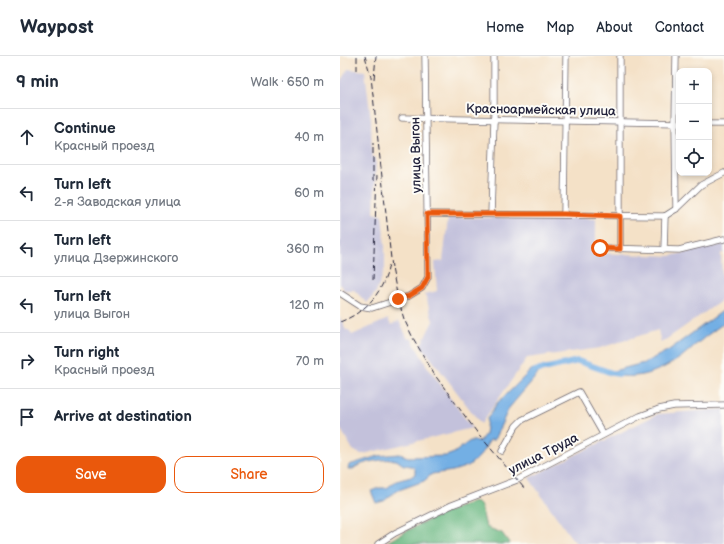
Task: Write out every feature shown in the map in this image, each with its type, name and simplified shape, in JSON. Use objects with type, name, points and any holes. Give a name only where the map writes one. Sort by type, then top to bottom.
[{"type":"street","name":"улица Выгон","points":[[340,293],[360,306],[372,308],[409,296],[422,288],[428,277],[425,56]]},
{"type":"street","points":[[492,214],[494,56]]},
{"type":"street","points":[[564,214],[566,56]]},
{"type":"street","points":[[620,56],[620,249]]},
{"type":"street","points":[[676,56],[677,104]]},
{"type":"street","name":"Красноармейская улица","points":[[402,118],[425,117],[494,120],[676,123]]},
{"type":"street","points":[[712,124],[724,124]]},
{"type":"street","points":[[676,209],[677,140]]},
{"type":"street","points":[[427,214],[665,216],[676,209],[701,185],[724,173]]},
{"type":"street","points":[[664,250],[665,216]]},
{"type":"street","points":[[600,248],[679,250],[724,239]]},
{"type":"street","points":[[502,451],[516,426],[522,420],[579,392],[603,434]]},
{"type":"street","name":"улица Труда","points":[[378,544],[395,533],[452,505],[517,480],[640,416],[659,409],[674,406],[724,405]]},
{"type":"shaded area","points":[[348,69],[365,71],[371,120],[372,157],[376,158],[374,213],[382,215],[385,245],[385,268],[376,292],[367,303],[354,290],[344,290],[340,284],[340,82]]},
{"type":"shaded area","points":[[558,217],[596,219],[596,253],[670,256],[724,244],[724,253],[721,253],[721,301],[661,343],[658,330],[600,348],[527,358],[481,424],[421,345],[433,321],[425,294],[437,291],[435,262],[443,261],[448,218]]},
{"type":"shaded area","points":[[340,317],[346,330],[349,330],[352,335],[388,319],[391,325],[399,321],[408,339],[411,338],[427,366],[472,428],[363,454],[353,450],[340,428]]},
{"type":"shaded area","points":[[724,409],[724,544],[577,544],[529,478],[658,414]]},
{"type":"green space","points":[[473,502],[478,503],[481,506],[486,527],[502,533],[510,544],[384,544],[427,521]]},
{"type":"water","points":[[724,310],[724,323],[680,358],[670,364],[654,372],[637,376],[620,376],[612,374],[613,371],[644,363],[669,350]]},
{"type":"water","points":[[532,369],[538,374],[509,408],[494,440],[490,440],[479,457],[468,466],[453,471],[432,474],[424,481],[396,491],[384,501],[376,503],[371,491],[379,488],[387,488],[396,481],[411,477],[415,474],[415,469],[411,466],[403,465],[396,460],[380,460],[361,464],[353,469],[348,469],[349,465],[378,456],[400,454],[408,457],[446,456],[454,453],[470,441],[480,441],[485,434],[487,419],[497,403]]},
{"type":"waterway","points":[[530,378],[535,371],[578,361],[612,373],[620,374]]},
{"type":"railway","points":[[357,56],[357,70]]},
{"type":"railway","points":[[365,56],[371,77],[392,268],[398,299],[404,319],[434,374],[476,431],[524,488]]},
{"type":"railway","points":[[374,79],[376,56]]},
{"type":"railway","points":[[373,143],[373,181]]},
{"type":"railway","points":[[373,280],[377,174]]},
{"type":"railway","points":[[340,322],[348,319],[371,302],[386,277],[389,263]]},
{"type":"route","points":[[398,299],[409,296],[422,288],[428,277],[427,214],[564,214],[620,216],[620,249],[600,248]]}]
